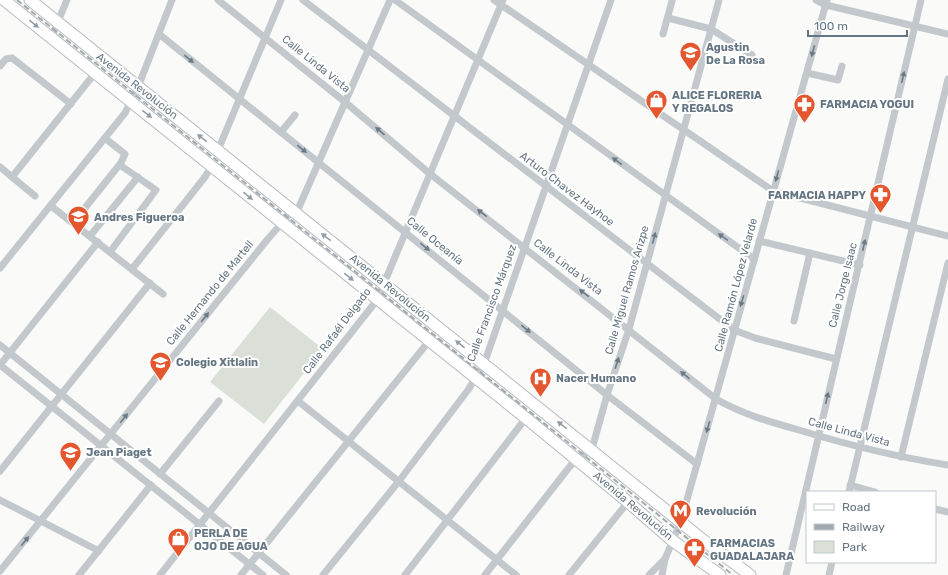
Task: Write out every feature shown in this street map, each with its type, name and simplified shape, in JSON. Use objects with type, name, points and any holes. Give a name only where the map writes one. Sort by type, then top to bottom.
[{"type":"main road","name":"Avenida Revolución","points":[[4,0],[212,165],[377,300],[526,418],[673,541],[720,575]]},
{"type":"main road","name":"Avenida Revolución","points":[[30,0],[750,575]]},
{"type":"street","points":[[51,38],[67,0]]},
{"type":"street","points":[[0,268],[106,139],[132,102],[172,0]]},
{"type":"street","name":"Calle Linda Vista","points":[[218,0],[429,172],[525,246],[716,399],[733,409],[758,418],[859,448],[948,465]]},
{"type":"street","points":[[218,150],[281,0]]},
{"type":"street","name":"Arturo Chavez Hayhoe","points":[[303,0],[734,330],[755,338],[836,359]]},
{"type":"street","name":"Calle Hernando de Martell","points":[[0,571],[282,222],[292,210],[299,207],[320,163],[390,0]]},
{"type":"street","points":[[395,0],[754,259]]},
{"type":"street","points":[[494,0],[502,2],[588,64],[773,191],[948,236]]},
{"type":"street","name":"Calle Francisco Márquez","points":[[323,575],[399,481],[476,378],[484,364],[611,0]]},
{"type":"street","name":"Calle Miguel Ramos Arizpe","points":[[592,449],[607,395],[629,329],[719,0]]},
{"type":"street","points":[[816,0],[948,34]]},
{"type":"street","name":"Calle Jorge Isaac","points":[[786,575],[921,0]]},
{"type":"street","points":[[663,34],[672,1]]},
{"type":"street","name":"Calle Rafaél Delgado","points":[[160,575],[377,300],[429,172],[502,2]]},
{"type":"street","name":"Calle Ramón López Velarde","points":[[662,575],[665,559],[681,521],[716,399],[826,3]]},
{"type":"street","points":[[668,18],[711,29],[752,54]]},
{"type":"street","name":"Calle Oceanía","points":[[159,34],[607,395],[697,464]]},
{"type":"street","points":[[0,66],[8,58],[12,58],[70,104]]},
{"type":"street","points":[[807,73],[838,80],[842,66]]},
{"type":"street","points":[[12,176],[95,73]]},
{"type":"street","points":[[869,491],[849,488],[948,79]]},
{"type":"street","points":[[281,132],[295,115]]},
{"type":"street","points":[[73,223],[120,164],[125,154],[106,139]]},
{"type":"street","points":[[110,252],[156,190],[120,164]]},
{"type":"street","points":[[132,269],[205,177],[212,165]]},
{"type":"street","points":[[0,167],[35,196]]},
{"type":"street","points":[[90,236],[138,177]]},
{"type":"street","points":[[51,206],[163,294]]},
{"type":"street","points":[[759,241],[860,265]]},
{"type":"street","points":[[98,242],[0,365],[263,575]]},
{"type":"street","points":[[794,321],[810,253]]},
{"type":"street","points":[[901,457],[948,263]]},
{"type":"street","points":[[0,470],[150,283]]},
{"type":"street","points":[[241,575],[429,341]]},
{"type":"street","points":[[0,346],[286,575]]},
{"type":"street","points":[[160,474],[219,400]]},
{"type":"street","points":[[298,401],[516,575]]},
{"type":"street","points":[[405,575],[526,418]]},
{"type":"street","points":[[485,575],[576,459],[592,449]]},
{"type":"street","points":[[79,575],[151,485]]},
{"type":"street","points":[[0,500],[98,551]]},
{"type":"street","points":[[569,575],[628,502]]},
{"type":"street","points":[[936,509],[948,512]]},
{"type":"street","points":[[649,575],[665,559]]},
{"type":"street","points":[[829,575],[832,563]]},
{"type":"green space","points":[[270,307],[323,349],[264,424],[210,382]]},
{"type":"railway","points":[[17,0],[733,575]]},
{"type":"place","name":"Agustin De La Rosa","points":[[691,72]]},
{"type":"place","name":"ALICE FLORERIA Y REGALOS","points":[[656,120]]},
{"type":"place","name":"FARMACIA YOGUI","points":[[804,124]]},
{"type":"place","name":"FARMACIA HAPPY","points":[[881,214]]},
{"type":"place","name":"Andres Figueroa","points":[[79,236]]},
{"type":"place","name":"Colegio Xitlalin","points":[[160,382]]},
{"type":"place","name":"Nacer Humano","points":[[541,398]]},
{"type":"place","name":"Jean Piaget","points":[[71,472]]},
{"type":"place","name":"Revolución","points":[[680,530]]},
{"type":"place","name":"PERLA DE OJO DE AGUA","points":[[179,558]]},
{"type":"place","name":"FARMACIAS GUADALAJARA","points":[[695,568]]}]
